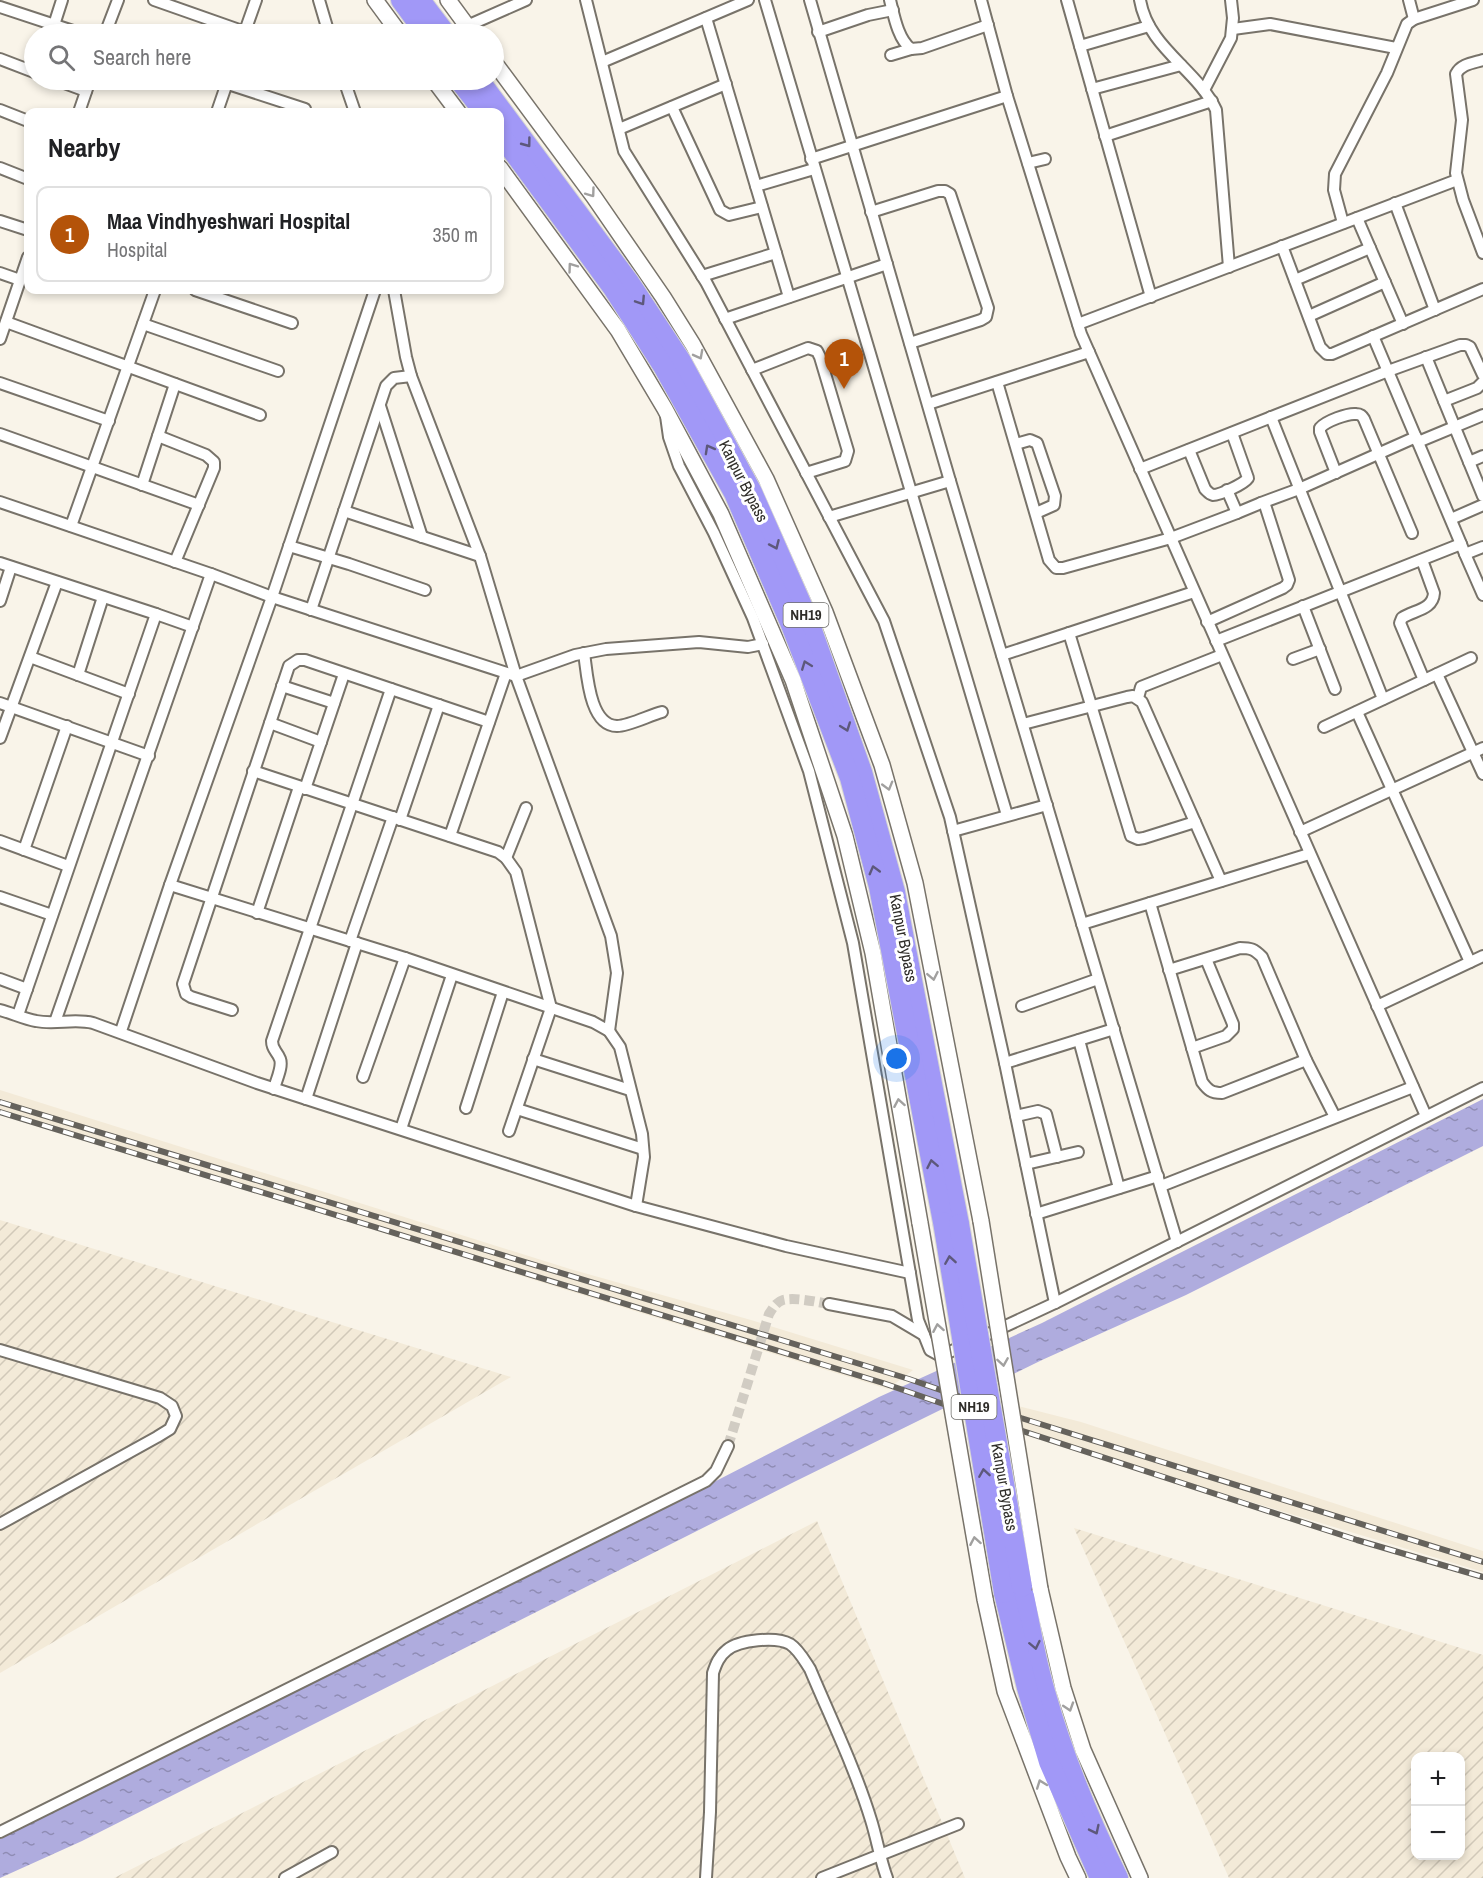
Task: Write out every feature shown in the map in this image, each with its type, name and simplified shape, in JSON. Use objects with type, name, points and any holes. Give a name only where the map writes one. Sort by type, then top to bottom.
[{"type":"highway","points":[[401,0],[419,24]]},
{"type":"highway","points":[[420,0],[438,24]]},
{"type":"highway","points":[[467,90],[481,108]]},
{"type":"highway","name":"Kanpur Bypass","points":[[486,90],[500,108]]},
{"type":"highway","name":"Kanpur Bypass","points":[[504,114],[629,282],[681,361],[752,492],[808,619],[862,772],[895,892],[959,1224],[1027,1688],[1049,1762],[1100,1878]]},
{"type":"highway","name":"Kanpur Bypass","points":[[504,139],[613,288],[663,366],[734,493],[791,625],[850,778],[879,887],[1013,1592],[1066,1759],[1089,1818],[1118,1878]]},
{"type":"main road","points":[[375,0],[393,24]]},
{"type":"main road","points":[[448,0],[466,24]]},
{"type":"main road","points":[[504,76],[594,197],[693,345],[774,498],[825,612],[882,765],[915,883],[981,1221],[1013,1592],[1005,1691],[1078,1878]]},
{"type":"main road","points":[[442,90],[455,108]]},
{"type":"main road","points":[[504,173],[618,330],[665,409],[721,514],[793,680],[845,836],[873,952],[1013,1592],[1063,1688],[1083,1750],[1140,1878]]},
{"type":"street","points":[[54,24],[62,0]]},
{"type":"street","points":[[109,24],[118,0]]},
{"type":"street","points":[[154,0],[220,24]]},
{"type":"street","points":[[248,24],[256,0]]},
{"type":"street","points":[[319,0],[327,24]]},
{"type":"street","points":[[481,24],[526,0]]},
{"type":"street","points":[[586,0],[624,151],[702,276],[884,621],[953,831],[1005,1063],[1055,1304]]},
{"type":"street","points":[[602,62],[748,0]]},
{"type":"street","points":[[765,0],[845,278],[912,492],[1007,815]]},
{"type":"street","points":[[810,0],[950,481],[1177,1242]]},
{"type":"street","points":[[981,0],[1006,96],[1078,324],[1089,352],[1426,1116]]},
{"type":"street","points":[[1067,0],[1151,297]]},
{"type":"street","points":[[1140,0],[1156,38],[1204,90],[1216,110],[1229,267]]},
{"type":"street","points":[[1204,90],[1228,45],[1233,29],[1231,0]]},
{"type":"street","points":[[1409,0],[1414,19]]},
{"type":"street","points":[[1342,224],[1334,190],[1335,174],[1387,73],[1407,24],[1414,19],[1467,1]]},
{"type":"street","points":[[819,32],[891,5],[901,35],[911,49]]},
{"type":"street","points":[[0,7],[51,24]]},
{"type":"street","points":[[706,18],[789,297]]},
{"type":"street","points":[[1233,29],[1270,24],[1396,48]]},
{"type":"street","points":[[891,55],[922,48],[988,25]]},
{"type":"street","points":[[1080,46],[1149,26]]},
{"type":"street","points":[[0,59],[24,68]]},
{"type":"street","points":[[1483,60],[1459,68],[1456,74],[1462,120],[1457,180],[1483,253]]},
{"type":"street","points":[[1092,89],[1181,65]]},
{"type":"street","points":[[619,129],[726,84]]},
{"type":"street","points":[[218,108],[225,90]]},
{"type":"street","points":[[253,90],[302,108]]},
{"type":"street","points":[[347,90],[354,108]]},
{"type":"street","points":[[80,108],[86,91]]},
{"type":"street","points":[[756,186],[813,164],[852,145],[1006,96]]},
{"type":"street","points":[[1105,136],[1212,101]]},
{"type":"street","points":[[672,107],[720,210],[729,215],[762,207]]},
{"type":"street","points":[[0,110],[24,119]]},
{"type":"street","points":[[1028,163],[1045,159]]},
{"type":"street","points":[[0,168],[24,177]]},
{"type":"street","points":[[1078,324],[1457,180]]},
{"type":"street","points":[[871,212],[938,191],[950,194],[988,308],[986,317],[981,320],[910,343]]},
{"type":"street","points":[[1395,203],[1435,310]]},
{"type":"street","points":[[1357,218],[1403,324]]},
{"type":"street","points":[[0,221],[24,229]]},
{"type":"street","points":[[1282,246],[1320,347],[1327,354],[1332,354],[1483,289]]},
{"type":"street","points":[[1295,280],[1370,248]]},
{"type":"street","points":[[702,276],[776,253]]},
{"type":"street","points":[[725,319],[886,264]]},
{"type":"street","points":[[24,268],[2,330],[128,367],[260,415]]},
{"type":"street","points":[[0,273],[20,280]]},
{"type":"street","points":[[1309,316],[1385,282]]},
{"type":"street","points":[[71,526],[154,294]]},
{"type":"street","points":[[207,294],[292,323]]},
{"type":"street","points":[[121,1031],[272,597],[374,294]]},
{"type":"street","points":[[395,294],[411,376],[480,556],[511,674],[611,936],[617,973],[609,1031]]},
{"type":"street","points":[[143,324],[278,371]]},
{"type":"street","points":[[1373,336],[1483,595]]},
{"type":"street","points":[[1140,469],[1388,371],[1466,345],[1474,354],[1483,375]]},
{"type":"street","points":[[752,370],[808,348],[818,351],[848,451],[844,461],[839,464],[806,473]]},
{"type":"street","points":[[928,404],[1089,352]]},
{"type":"street","points":[[1426,357],[1483,496]]},
{"type":"street","points":[[311,610],[390,381],[400,376],[411,376]]},
{"type":"street","points":[[997,382],[1049,560],[1056,568],[1171,538],[1483,414]]},
{"type":"street","points":[[1444,401],[1477,388],[1483,382]]},
{"type":"street","points":[[0,383],[109,421]]},
{"type":"street","points":[[142,485],[175,384]]},
{"type":"street","points":[[380,405],[422,537]]},
{"type":"street","points":[[665,409],[669,437],[679,466],[742,591],[809,771],[853,943],[918,1320],[930,1350],[940,1356],[1055,1304],[1483,1088]]},
{"type":"street","points":[[1336,473],[1320,428],[1327,421],[1355,413],[1360,414],[1412,533]]},
{"type":"street","points":[[1271,417],[1383,699]]},
{"type":"street","points":[[1189,450],[1209,494],[1214,495],[1227,490],[1245,482],[1248,478],[1232,433]]},
{"type":"street","points":[[0,434],[199,505]]},
{"type":"street","points":[[159,435],[212,458],[214,468],[175,562]]},
{"type":"street","points":[[1016,444],[1030,440],[1037,443],[1055,496],[1054,505],[1036,513]]},
{"type":"street","points":[[1469,462],[1483,456]]},
{"type":"street","points":[[829,517],[950,481]]},
{"type":"street","points":[[1227,490],[1237,513]]},
{"type":"street","points":[[0,502],[272,597],[511,674],[575,654],[637,646],[699,642],[748,647],[763,644]]},
{"type":"street","points":[[1207,622],[1287,585],[1287,572],[1265,505],[1261,503]]},
{"type":"street","points":[[1451,519],[1483,506]]},
{"type":"street","points":[[344,511],[480,556]]},
{"type":"street","points":[[289,546],[425,591]]},
{"type":"street","points":[[1215,641],[1422,560],[1463,549],[1483,547]]},
{"type":"street","points":[[1422,560],[1434,599],[1428,606],[1402,618],[1400,623],[1424,680]]},
{"type":"street","points":[[0,601],[6,565],[193,627]]},
{"type":"street","points":[[55,1022],[211,574]]},
{"type":"street","points":[[0,738],[57,582]]},
{"type":"street","points":[[1002,655],[1194,592]]},
{"type":"street","points":[[78,675],[103,597]]},
{"type":"street","points":[[1303,606],[1335,689]]},
{"type":"street","points":[[18,1015],[156,614]]},
{"type":"street","points":[[1069,633],[1131,836],[1138,839],[1144,838],[1195,822]]},
{"type":"street","points":[[1293,659],[1320,649]]},
{"type":"street","points":[[584,653],[592,702],[597,714],[604,721],[617,726],[662,711]]},
{"type":"street","points":[[1138,698],[1141,687],[1222,655]]},
{"type":"street","points":[[30,657],[129,694]]},
{"type":"street","points":[[1324,727],[1471,658]]},
{"type":"street","points":[[232,1010],[191,997],[184,990],[183,984],[289,666],[298,660],[489,722]]},
{"type":"street","points":[[257,913],[344,674]]},
{"type":"street","points":[[450,836],[489,722],[511,674]]},
{"type":"street","points":[[1437,675],[1478,750],[1483,774]]},
{"type":"street","points":[[282,686],[334,703]]},
{"type":"street","points":[[274,1089],[281,1064],[280,1058],[273,1049],[273,1041],[391,689]]},
{"type":"street","points":[[1023,724],[1127,697],[1138,698],[1142,702],[1221,881]]},
{"type":"street","points":[[0,703],[149,756]]},
{"type":"street","points":[[306,1099],[354,942],[396,819],[439,705]]},
{"type":"street","points":[[1357,712],[1470,962]]},
{"type":"street","points":[[270,723],[321,742]]},
{"type":"street","points":[[24,850],[67,726]]},
{"type":"street","points":[[1300,832],[1478,750]]},
{"type":"street","points":[[253,771],[498,852],[506,858],[516,872],[551,1008],[509,1131]]},
{"type":"street","points":[[953,831],[1047,805]]},
{"type":"street","points":[[506,858],[526,808]]},
{"type":"street","points":[[0,841],[69,866]]},
{"type":"street","points":[[1082,924],[1309,854]]},
{"type":"street","points":[[170,885],[405,958],[593,1022],[609,1031],[620,1047],[642,1134],[642,1180],[636,1206]]},
{"type":"street","points":[[0,897],[52,915]]},
{"type":"street","points":[[1150,903],[1202,1082],[1207,1090],[1222,1093],[1306,1060]]},
{"type":"street","points":[[1169,970],[1240,948],[1255,950],[1262,957],[1306,1060],[1335,1117]]},
{"type":"street","points":[[1377,1006],[1483,956]]},
{"type":"street","points":[[363,1077],[405,958]]},
{"type":"street","points":[[1192,1048],[1226,1036],[1233,1029],[1206,959]]},
{"type":"street","points":[[401,1129],[452,975]]},
{"type":"street","points":[[0,979],[27,989]]},
{"type":"street","points":[[1022,1006],[1098,979]]},
{"type":"street","points":[[466,1108],[503,992]]},
{"type":"street","points":[[0,1010],[36,1021],[88,1021],[121,1031],[274,1089],[636,1206],[786,1246],[910,1273]]},
{"type":"street","points":[[1005,1063],[1114,1029]]},
{"type":"street","points":[[1079,1040],[1119,1188]]},
{"type":"street","points":[[533,1059],[630,1090]]},
{"type":"street","points":[[1036,1214],[1119,1188],[1159,1181],[1413,1087]]},
{"type":"street","points":[[517,1109],[643,1149]]},
{"type":"street","points":[[1016,1116],[1038,1111],[1046,1114],[1057,1157]]},
{"type":"street","points":[[1026,1164],[1078,1152]]},
{"type":"street","points":[[829,1304],[892,1316],[924,1335]]},
{"type":"street","points":[[0,1350],[160,1398],[172,1406],[176,1416],[170,1429],[157,1437],[0,1524]]},
{"type":"street","points":[[0,1832],[706,1481],[716,1471],[728,1446]]},
{"type":"street","points":[[706,1878],[713,1673],[719,1658],[729,1647],[769,1638],[789,1644],[800,1653],[810,1669],[872,1822],[878,1855],[887,1878]]},
{"type":"street","points":[[822,1878],[958,1824]]},
{"type":"street","points":[[285,1878],[332,1852]]},
{"type":"shaded area","points":[[0,1090],[570,1269],[751,1320],[913,1370],[888,1389],[0,1112]]},
{"type":"shaded area","points":[[0,1220],[511,1377],[0,1673]]},
{"type":"shaded area","points":[[986,1398],[1081,1422],[1483,1551],[1483,1572],[980,1420]]},
{"type":"shaded area","points":[[817,1521],[965,1878],[114,1878]]},
{"type":"shaded area","points":[[1074,1528],[1483,1655],[1483,1878],[1229,1878]]},
{"type":"water","points":[[1483,1099],[1483,1146],[1186,1295],[1042,1360],[794,1482],[82,1841],[0,1878],[0,1839],[250,1712],[401,1640],[879,1397],[1042,1323]]},
{"type":"tunnel","points":[[728,1446],[773,1307],[788,1299],[829,1304]]},
{"type":"railway","points":[[0,1102],[909,1379],[1021,1418],[1483,1562]]},
{"type":"railway","points":[[0,1112],[883,1383],[1001,1424],[1357,1540],[1483,1577]]},
{"type":"place","name":"Maa Vindhyeshwari Hospital","points":[[844,389]]}]
